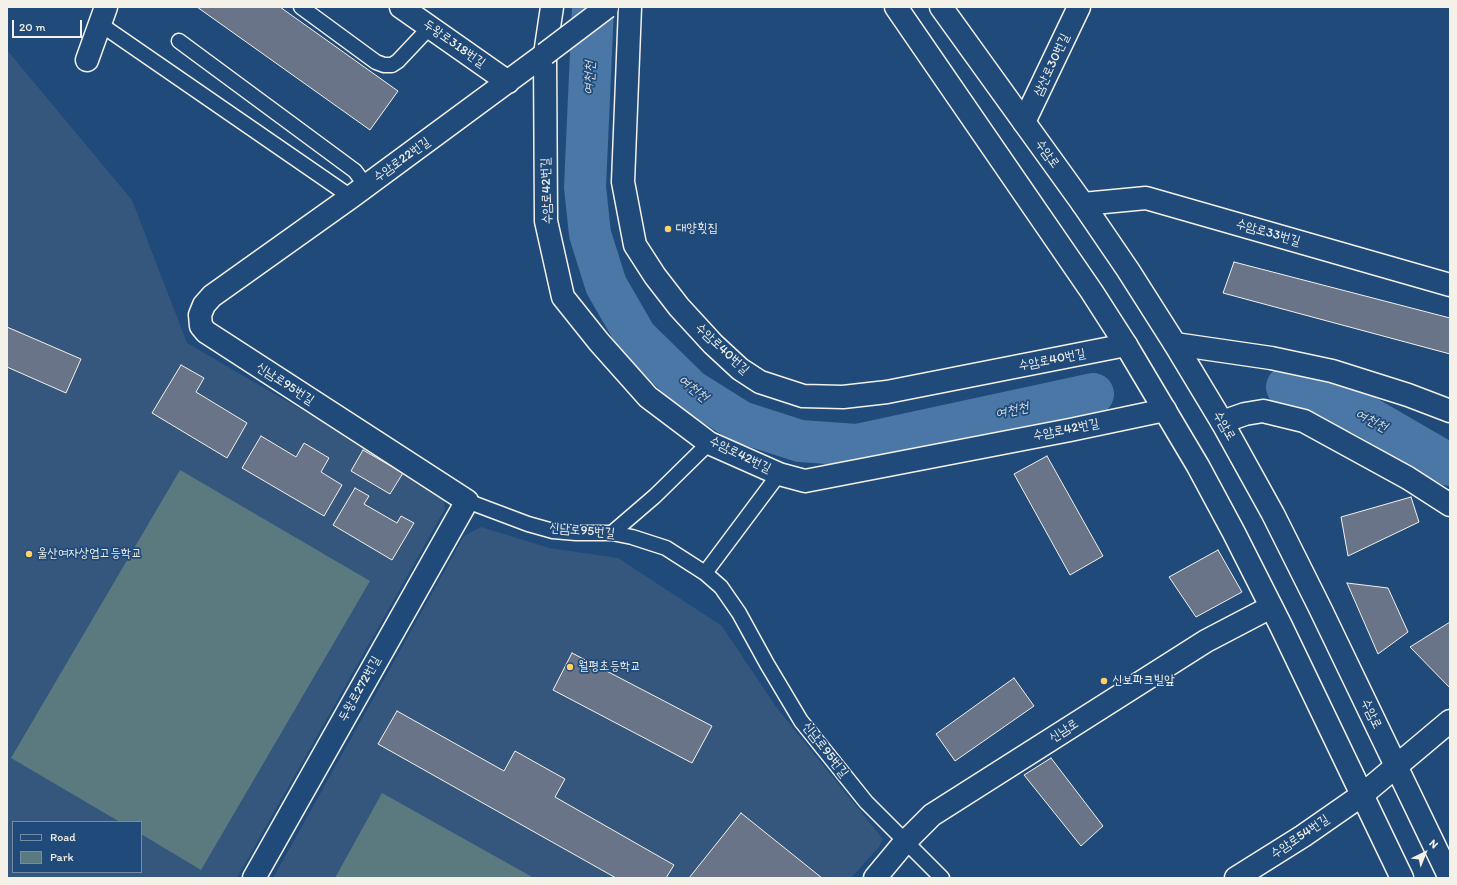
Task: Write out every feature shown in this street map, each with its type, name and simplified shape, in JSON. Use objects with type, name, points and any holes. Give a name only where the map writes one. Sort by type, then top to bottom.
[{"type":"street","name":"두왕로318번길","points":[[401,7],[508,82]]},
{"type":"street","name":"수암로42번길","points":[[552,7],[545,54],[546,221],[563,297],[599,342],[648,397],[709,442],[779,474],[805,481],[1165,410]]},
{"type":"street","name":"수암로22번길","points":[[200,315],[204,305],[212,296],[358,192],[608,7]]},
{"type":"street","name":"수암로40번길","points":[[630,7],[623,182],[635,245],[655,276],[679,307],[713,344],[740,369],[760,382],[803,396],[843,397],[887,392],[1126,345]]},
{"type":"street","points":[[896,7],[1092,292],[1165,410],[1220,506],[1271,607],[1402,878]]},
{"type":"street","name":"수암로","points":[[941,7],[1083,204],[1128,270],[1222,422],[1273,514],[1450,878]]},
{"type":"street","name":"삼산로30번길","points":[[1024,122],[1079,7]]},
{"type":"street","points":[[87,60],[103,15]]},
{"type":"street","name":"수암로33번길","points":[[1083,204],[1146,198],[1450,285]]},
{"type":"street","name":"신남로95번길","points":[[200,315],[201,326],[206,332],[467,501]]},
{"type":"street","points":[[1175,344],[1271,358],[1332,371],[1450,410]]},
{"type":"street","points":[[1222,422],[1245,414],[1263,410],[1304,421],[1408,478],[1450,505]]},
{"type":"street","name":"두왕로272번길","points":[[254,878],[467,501]]},
{"type":"street","name":"신남로","points":[[875,878],[905,842],[932,815],[1206,640],[1271,607]]},
{"type":"street","name":"수암로54번길","points":[[1236,878],[1303,836],[1362,795],[1450,721]]},
{"type":"lane","points":[[301,7],[376,62],[384,65],[392,64],[398,60],[430,27]]},
{"type":"lane","points":[[103,15],[358,192]]},
{"type":"lane","points":[[179,41],[355,171],[358,192]]},
{"type":"lane","points":[[612,533],[655,496],[709,442]]},
{"type":"lane","points":[[705,573],[779,474]]},
{"type":"lane","name":"신남로95번길","points":[[467,501],[528,524],[553,531],[576,533],[612,533],[632,537],[666,548],[705,573],[720,588],[739,613],[801,721],[866,802],[942,878]]},
{"type":"shaded area","name":"울산여자상업고등학교","points":[[7,50],[132,200],[187,343],[443,492],[445,509],[237,878],[7,878]]},
{"type":"shaded area","name":"월평초등학교","points":[[481,527],[549,548],[618,558],[722,626],[776,707],[883,839],[879,847],[851,878],[273,878],[464,536]]},
{"type":"green space","points":[[180,470],[370,581],[201,870],[142,835],[142,821],[118,821],[11,758]]},
{"type":"green space","points":[[382,793],[534,878],[335,878]]},
{"type":"building","points":[[197,7],[280,7],[398,91],[370,130]]},
{"type":"building","points":[[1234,262],[1450,318],[1450,354],[1223,293]]},
{"type":"building","points":[[7,327],[81,359],[66,393],[7,367]]},
{"type":"building","points":[[181,365],[204,378],[196,392],[247,423],[227,458],[152,413]]},
{"type":"building","points":[[261,436],[296,457],[304,443],[329,458],[321,472],[342,485],[324,516],[242,468]]},
{"type":"building","points":[[363,450],[403,473],[390,494],[351,471]]},
{"type":"building","points":[[1047,456],[1103,556],[1070,575],[1014,474]]},
{"type":"building","points":[[355,488],[369,496],[364,504],[397,523],[401,516],[414,523],[392,560],[333,525]]},
{"type":"building","points":[[1411,497],[1419,522],[1348,556],[1341,517]]},
{"type":"building","points":[[1218,550],[1242,592],[1196,617],[1169,577]]},
{"type":"building","points":[[1347,583],[1388,588],[1408,632],[1378,654]]},
{"type":"building","points":[[1450,622],[1450,688],[1410,647]]},
{"type":"building","points":[[572,653],[712,726],[692,763],[553,690]]},
{"type":"building","points":[[1014,678],[1034,706],[955,761],[936,734]]},
{"type":"building","points":[[397,711],[504,771],[515,751],[565,779],[555,797],[674,865],[666,878],[616,878],[378,744]]},
{"type":"building","points":[[1051,758],[1103,826],[1081,846],[1024,775]]},
{"type":"building","points":[[741,813],[822,878],[689,878]]},
{"type":"waterway","name":"여천천","points":[[593,7],[585,187],[590,234],[606,285],[636,337],[690,390],[741,422],[800,441],[857,445],[1093,394]]},
{"type":"waterway","name":"여천천","points":[[1287,387],[1362,414],[1450,465]]},
{"type":"place","name":"대양횟집","points":[[668,229]]},
{"type":"place","name":"울산여자상업고등학교","points":[[29,554]]},
{"type":"place","name":"월평초등학교","points":[[570,667]]},
{"type":"place","name":"신보파크빌앞","points":[[1104,681]]}]
